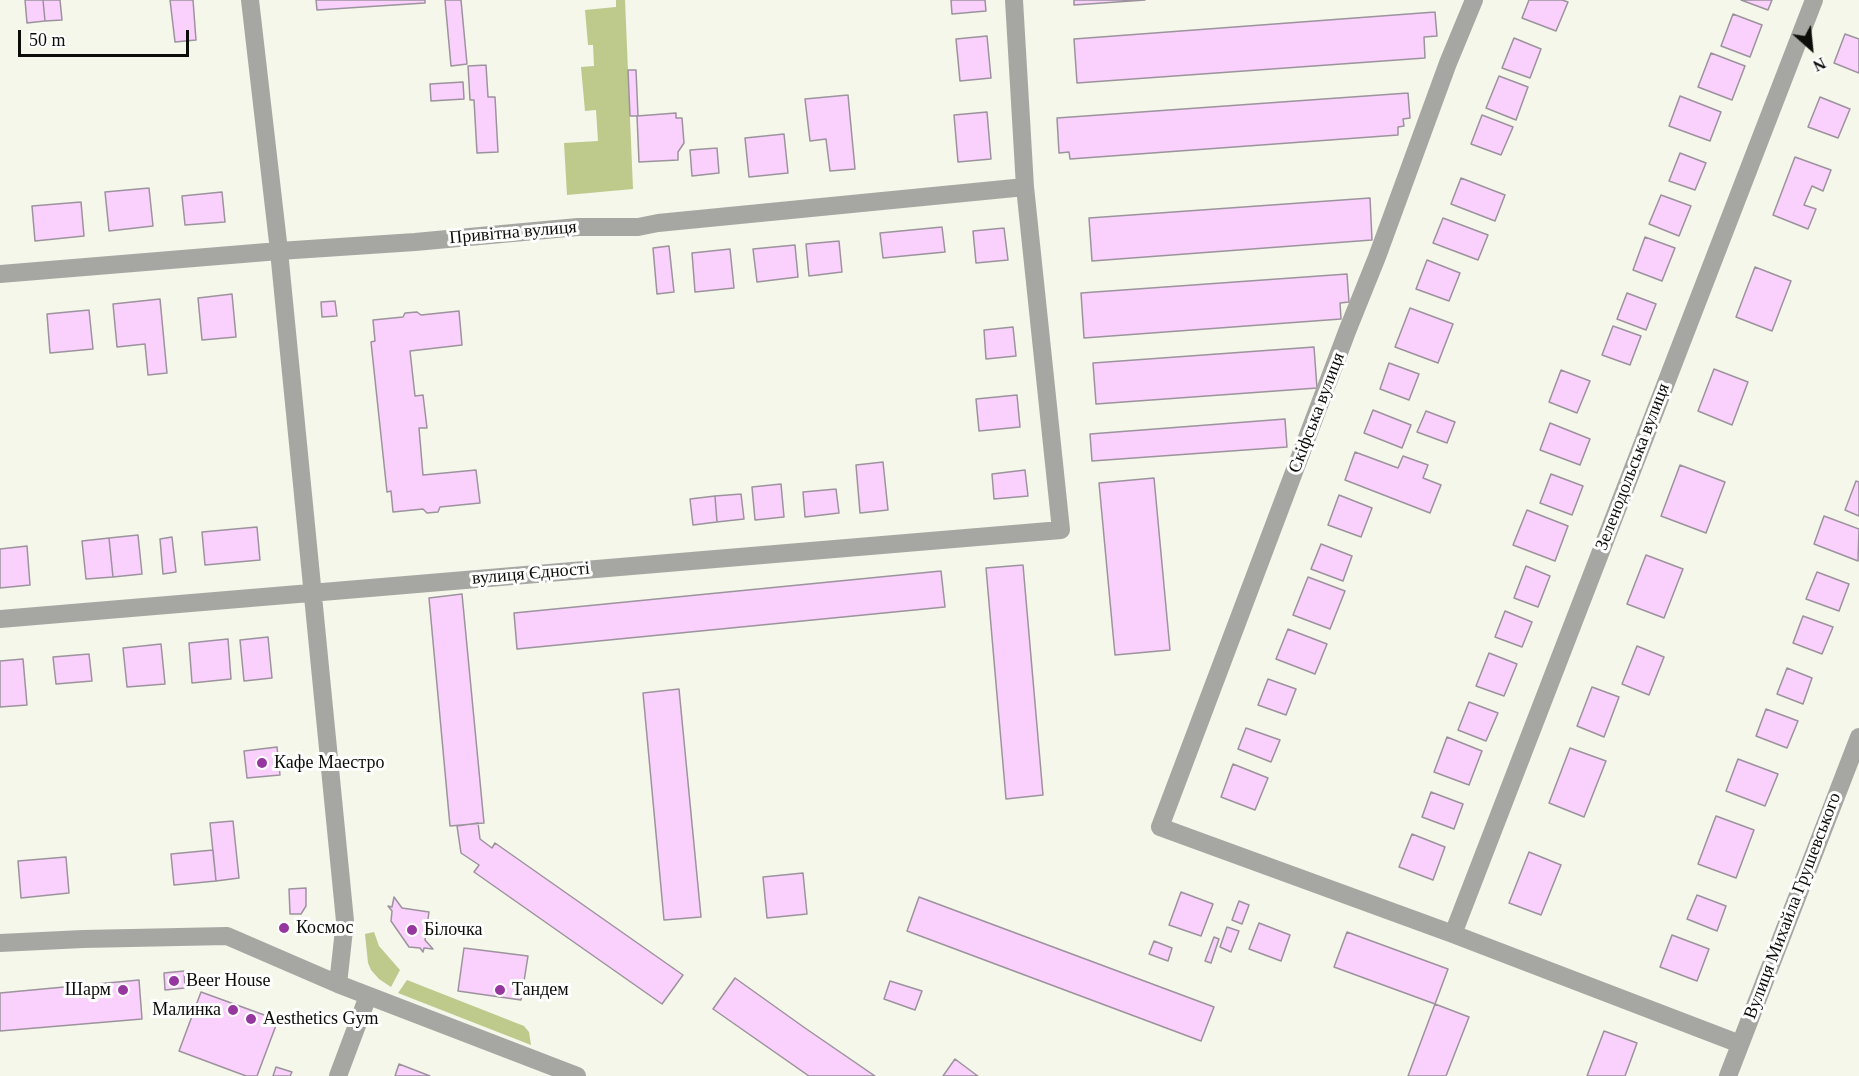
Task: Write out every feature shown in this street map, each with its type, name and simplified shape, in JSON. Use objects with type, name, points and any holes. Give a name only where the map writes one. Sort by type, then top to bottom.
[{"type":"street","points":[[250,0],[279,251],[345,921],[338,984]]},
{"type":"street","points":[[1014,0],[1025,187]]},
{"type":"street","name":"Скіфська вулиця","points":[[1453,934],[1160,827],[1377,257],[1448,63],[1474,0]]},
{"type":"street","name":"Зеленодольська вулиця","points":[[1453,934],[1814,0]]},
{"type":"street","name":"Привітна вулиця","points":[[0,274],[578,227],[638,227],[658,223],[1025,187]]},
{"type":"street","name":"вулиця Єдності","points":[[0,619],[1061,530],[1025,187]]},
{"type":"street","name":"Вулиця Михайла Грушевського","points":[[1728,1076],[1859,737]]},
{"type":"street","points":[[1453,934],[1740,1044]]},
{"type":"street","points":[[0,943],[226,936],[368,996],[577,1076]]},
{"type":"street","points":[[338,1076],[368,996]]},
{"type":"green space","points":[[616,0],[625,0],[633,189],[567,195],[564,143],[598,141],[596,110],[585,111],[581,67],[594,66],[593,45],[588,45],[585,10],[616,7]]},
{"type":"green space","points":[[374,932],[379,946],[400,970],[391,987],[379,979],[368,963],[365,934]]},
{"type":"green space","points":[[407,980],[524,1026],[529,1032],[531,1045],[398,993]]},
{"type":"building","points":[[25,0],[43,0],[45,21],[27,23]]},
{"type":"building","points":[[43,0],[60,0],[62,20],[45,21]]},
{"type":"building","points":[[170,0],[193,0],[196,40],[175,42]]},
{"type":"building","points":[[316,0],[425,0],[425,3],[317,10]]},
{"type":"building","points":[[445,0],[461,0],[467,64],[451,66]]},
{"type":"building","points":[[951,0],[985,0],[986,11],[952,14]]},
{"type":"building","points":[[1074,0],[1145,0],[1074,5]]},
{"type":"building","points":[[1529,0],[1568,2],[1556,31],[1522,18]]},
{"type":"building","points":[[1741,0],[1772,0],[1768,10]]},
{"type":"building","points":[[1435,12],[1437,36],[1424,37],[1425,58],[1077,83],[1074,39]]},
{"type":"building","points":[[1733,14],[1762,25],[1750,57],[1721,46]]},
{"type":"building","points":[[1845,34],[1859,39],[1859,73],[1834,63]]},
{"type":"building","points":[[987,36],[991,78],[960,81],[956,39]]},
{"type":"building","points":[[1514,38],[1541,49],[1530,78],[1502,68]]},
{"type":"building","points":[[1711,53],[1745,66],[1732,100],[1698,87]]},
{"type":"building","points":[[486,65],[488,97],[495,97],[498,152],[477,153],[474,100],[470,100],[468,66]]},
{"type":"building","points":[[628,70],[636,70],[638,116],[630,116]]},
{"type":"building","points":[[1499,76],[1528,87],[1516,120],[1486,108]]},
{"type":"building","points":[[463,82],[464,99],[431,101],[430,84]]},
{"type":"building","points":[[1408,93],[1410,118],[1403,119],[1404,126],[1398,127],[1398,135],[1070,159],[1069,152],[1059,153],[1057,118]]},
{"type":"building","points":[[848,95],[855,169],[830,171],[826,139],[810,141],[805,99]]},
{"type":"building","points":[[1680,96],[1721,112],[1710,141],[1669,126]]},
{"type":"building","points":[[1820,97],[1850,109],[1838,138],[1808,127]]},
{"type":"building","points":[[987,112],[991,159],[958,162],[954,115]]},
{"type":"building","points":[[676,113],[676,118],[682,118],[684,143],[678,152],[678,160],[639,162],[637,116]]},
{"type":"building","points":[[1482,115],[1513,127],[1501,155],[1471,144]]},
{"type":"building","points":[[784,134],[788,173],[749,177],[745,138]]},
{"type":"building","points":[[717,148],[719,173],[692,176],[690,150]]},
{"type":"building","points":[[1680,153],[1706,163],[1695,190],[1669,181]]},
{"type":"building","points":[[1795,157],[1831,170],[1823,191],[1812,186],[1804,205],[1816,209],[1808,229],[1773,215]]},
{"type":"building","points":[[1461,178],[1505,195],[1495,221],[1451,204]]},
{"type":"building","points":[[149,188],[153,226],[109,231],[105,192]]},
{"type":"building","points":[[222,192],[225,222],[185,225],[182,196]]},
{"type":"building","points":[[1661,195],[1691,206],[1679,236],[1649,224]]},
{"type":"building","points":[[1370,198],[1372,240],[1092,261],[1089,218]]},
{"type":"building","points":[[81,202],[84,236],[35,241],[32,206]]},
{"type":"building","points":[[1443,218],[1488,235],[1478,260],[1433,243]]},
{"type":"building","points":[[942,227],[945,252],[883,258],[880,233]]},
{"type":"building","points":[[1004,228],[1008,260],[976,263],[973,231]]},
{"type":"building","points":[[1645,237],[1675,248],[1662,281],[1633,270]]},
{"type":"building","points":[[839,241],[842,272],[809,276],[806,244]]},
{"type":"building","points":[[795,245],[798,277],[757,282],[753,249]]},
{"type":"building","points":[[669,246],[674,292],[657,294],[653,248]]},
{"type":"building","points":[[730,249],[734,288],[695,292],[692,253]]},
{"type":"building","points":[[1427,260],[1460,273],[1449,301],[1416,289]]},
{"type":"building","points":[[1755,267],[1791,281],[1772,331],[1736,317]]},
{"type":"building","points":[[1347,274],[1349,302],[1340,303],[1341,319],[1084,338],[1081,293]]},
{"type":"building","points":[[1627,293],[1656,304],[1646,330],[1617,319]]},
{"type":"building","points":[[232,294],[236,337],[202,340],[198,298]]},
{"type":"building","points":[[160,299],[167,373],[148,375],[145,344],[117,347],[113,304]]},
{"type":"building","points":[[335,301],[337,316],[322,317],[321,302]]},
{"type":"building","points":[[1410,308],[1453,324],[1438,363],[1395,347]]},
{"type":"building","points":[[89,310],[93,349],[50,353],[47,314]]},
{"type":"building","points":[[459,311],[462,345],[410,351],[415,396],[423,395],[427,428],[419,428],[423,475],[476,470],[480,503],[440,507],[438,512],[427,513],[423,509],[393,512],[391,491],[387,492],[371,342],[375,341],[373,320],[403,317],[405,313],[417,312],[421,315]]},
{"type":"building","points":[[1613,326],[1641,336],[1630,365],[1602,355]]},
{"type":"building","points":[[1013,327],[1016,356],[986,359],[984,330]]},
{"type":"building","points":[[1314,347],[1317,388],[1096,404],[1093,363]]},
{"type":"building","points":[[1389,363],[1419,374],[1409,400],[1380,389]]},
{"type":"building","points":[[1714,369],[1748,382],[1732,425],[1698,411]]},
{"type":"building","points":[[1561,370],[1590,381],[1577,413],[1549,402]]},
{"type":"building","points":[[1017,395],[1020,427],[979,431],[976,399]]},
{"type":"building","points":[[1373,410],[1411,425],[1402,448],[1364,433]]},
{"type":"building","points":[[1426,411],[1455,422],[1447,443],[1417,432]]},
{"type":"building","points":[[1285,419],[1287,447],[1092,461],[1090,434]]},
{"type":"building","points":[[1550,423],[1590,439],[1580,465],[1540,450]]},
{"type":"building","points":[[1355,452],[1398,468],[1403,456],[1428,465],[1423,478],[1441,485],[1430,513],[1345,480]]},
{"type":"building","points":[[883,462],[888,510],[860,513],[856,465]]},
{"type":"building","points":[[1680,465],[1725,482],[1706,533],[1661,516]]},
{"type":"building","points":[[1025,470],[1028,496],[994,499],[992,474]]},
{"type":"building","points":[[1551,474],[1583,486],[1572,515],[1540,503]]},
{"type":"building","points":[[1154,478],[1170,650],[1115,655],[1099,483]]},
{"type":"building","points":[[1856,481],[1859,482],[1859,516],[1845,510]]},
{"type":"building","points":[[781,484],[784,517],[755,520],[752,487]]},
{"type":"building","points":[[836,489],[839,513],[805,517],[803,492]]},
{"type":"building","points":[[741,494],[744,519],[717,522],[715,496]]},
{"type":"building","points":[[1339,495],[1372,508],[1361,537],[1328,525]]},
{"type":"building","points":[[715,496],[717,522],[693,525],[690,499]]},
{"type":"building","points":[[1527,510],[1568,526],[1555,561],[1513,545]]},
{"type":"building","points":[[1824,516],[1859,529],[1858,561],[1814,544]]},
{"type":"building","points":[[257,527],[260,560],[205,565],[202,532]]},
{"type":"building","points":[[138,535],[142,574],[113,577],[109,538]]},
{"type":"building","points":[[172,537],[176,572],[163,574],[160,539]]},
{"type":"building","points":[[109,538],[113,577],[86,579],[82,541]]},
{"type":"building","points":[[1321,544],[1352,556],[1343,581],[1311,569]]},
{"type":"building","points":[[27,546],[30,585],[0,588],[0,549]]},
{"type":"building","points":[[1646,555],[1683,569],[1664,618],[1627,604]]},
{"type":"building","points":[[1023,565],[1043,795],[1006,799],[986,568]]},
{"type":"building","points":[[1526,566],[1550,576],[1538,607],[1514,598]]},
{"type":"building","points":[[941,571],[945,607],[517,649],[514,613]]},
{"type":"building","points":[[1817,572],[1849,584],[1839,611],[1806,599]]},
{"type":"building","points":[[1308,577],[1345,591],[1330,629],[1293,615]]},
{"type":"building","points":[[462,594],[484,823],[450,826],[429,598]]},
{"type":"building","points":[[1505,611],[1532,622],[1522,647],[1495,637]]},
{"type":"building","points":[[1803,616],[1833,627],[1822,654],[1793,643]]},
{"type":"building","points":[[1288,629],[1327,644],[1315,674],[1276,659]]},
{"type":"building","points":[[268,637],[272,678],[244,681],[240,640]]},
{"type":"building","points":[[228,639],[231,679],[192,683],[189,643]]},
{"type":"building","points":[[161,644],[165,684],[127,687],[123,648]]},
{"type":"building","points":[[1637,646],[1664,657],[1649,695],[1622,684]]},
{"type":"building","points":[[1489,653],[1517,664],[1504,696],[1476,686]]},
{"type":"building","points":[[89,654],[92,681],[56,684],[53,657]]},
{"type":"building","points":[[23,659],[27,705],[0,707],[0,661]]},
{"type":"building","points":[[1787,668],[1812,678],[1803,704],[1777,694]]},
{"type":"building","points":[[1268,679],[1296,689],[1286,715],[1258,705]]},
{"type":"building","points":[[1592,687],[1619,697],[1604,737],[1577,726]]},
{"type":"building","points":[[679,689],[701,917],[664,920],[643,693]]},
{"type":"building","points":[[1469,702],[1498,713],[1486,741],[1458,730]]},
{"type":"building","points":[[1766,709],[1798,721],[1787,748],[1756,736]]},
{"type":"building","points":[[1246,728],[1280,740],[1271,762],[1238,749]]},
{"type":"building","points":[[1447,737],[1482,751],[1469,785],[1434,772]]},
{"type":"building","points":[[277,747],[280,775],[247,778],[244,751]]},
{"type":"building","points":[[1570,748],[1606,761],[1584,817],[1549,803]]},
{"type":"building","points":[[1738,759],[1778,774],[1765,806],[1726,791]]},
{"type":"building","points":[[1233,764],[1268,778],[1255,810],[1221,797]]},
{"type":"building","points":[[1431,792],[1463,804],[1454,829],[1422,817]]},
{"type":"building","points":[[1716,816],[1754,830],[1736,878],[1698,864]]},
{"type":"building","points":[[233,821],[239,878],[216,881],[210,823]]},
{"type":"building","points":[[478,823],[480,839],[492,848],[495,843],[683,975],[662,1004],[474,872],[479,865],[461,853],[457,826]]},
{"type":"building","points":[[1412,834],[1445,847],[1433,880],[1399,867]]},
{"type":"building","points":[[213,850],[216,881],[174,885],[171,854]]},
{"type":"building","points":[[1529,852],[1561,865],[1541,915],[1509,903]]},
{"type":"building","points":[[66,857],[69,893],[21,898],[18,861]]},
{"type":"building","points":[[803,873],[807,914],[767,918],[763,877]]},
{"type":"building","points":[[306,888],[306,906],[301,914],[290,914],[289,889]]},
{"type":"building","points":[[1181,892],[1213,904],[1201,936],[1169,925]]},
{"type":"building","points":[[1697,895],[1726,906],[1717,931],[1687,919]]},
{"type":"building","name":"Білочка","points":[[394,897],[402,908],[429,912],[425,940],[433,949],[424,948],[423,952],[420,948],[409,947],[391,921],[392,911],[388,906],[392,907]]},
{"type":"building","points":[[919,897],[1214,1007],[1201,1041],[907,931]]},
{"type":"building","points":[[1239,901],[1249,905],[1242,924],[1232,920]]},
{"type":"building","points":[[1259,923],[1290,935],[1281,961],[1249,949]]},
{"type":"building","points":[[1227,927],[1239,931],[1231,952],[1220,947]]},
{"type":"building","points":[[1347,932],[1448,969],[1435,1004],[1334,967]]},
{"type":"building","points":[[1672,935],[1709,949],[1697,981],[1660,967]]},
{"type":"building","points":[[1214,937],[1219,939],[1211,963],[1205,961]]},
{"type":"building","points":[[1154,941],[1172,948],[1168,961],[1149,954]]},
{"type":"building","points":[[464,948],[528,956],[521,1000],[458,991]]},
{"type":"building","name":"Beer House","points":[[184,971],[185,988],[165,990],[164,973]]},
{"type":"building","points":[[735,978],[875,1076],[809,1076],[713,1009]]},
{"type":"building","points":[[139,980],[142,1019],[0,1031],[0,993]]},
{"type":"building","points":[[890,981],[922,991],[915,1010],[884,999]]},
{"type":"building","points":[[201,992],[278,1020],[257,1076],[246,1076],[179,1051]]},
{"type":"building","points":[[1435,1004],[1469,1017],[1446,1076],[1408,1076]]},
{"type":"building","points":[[1604,1031],[1637,1043],[1625,1076],[1587,1076]]},
{"type":"building","points":[[955,1059],[975,1074],[978,1076],[943,1076]]},
{"type":"building","points":[[399,1064],[430,1076],[395,1076]]},
{"type":"building","points":[[276,1067],[292,1072],[290,1076],[273,1076]]},
{"type":"place","name":"Кафе Маестро","points":[[262,763]]},
{"type":"place","name":"Космос","points":[[284,928]]},
{"type":"place","name":"Білочка","points":[[412,930]]},
{"type":"place","name":"Beer House","points":[[174,981]]},
{"type":"place","name":"Шарм","points":[[123,990]]},
{"type":"place","name":"Тандем","points":[[500,990]]},
{"type":"place","name":"Малинка","points":[[233,1010]]},
{"type":"place","name":"Aesthetics Gym","points":[[251,1019]]}]
